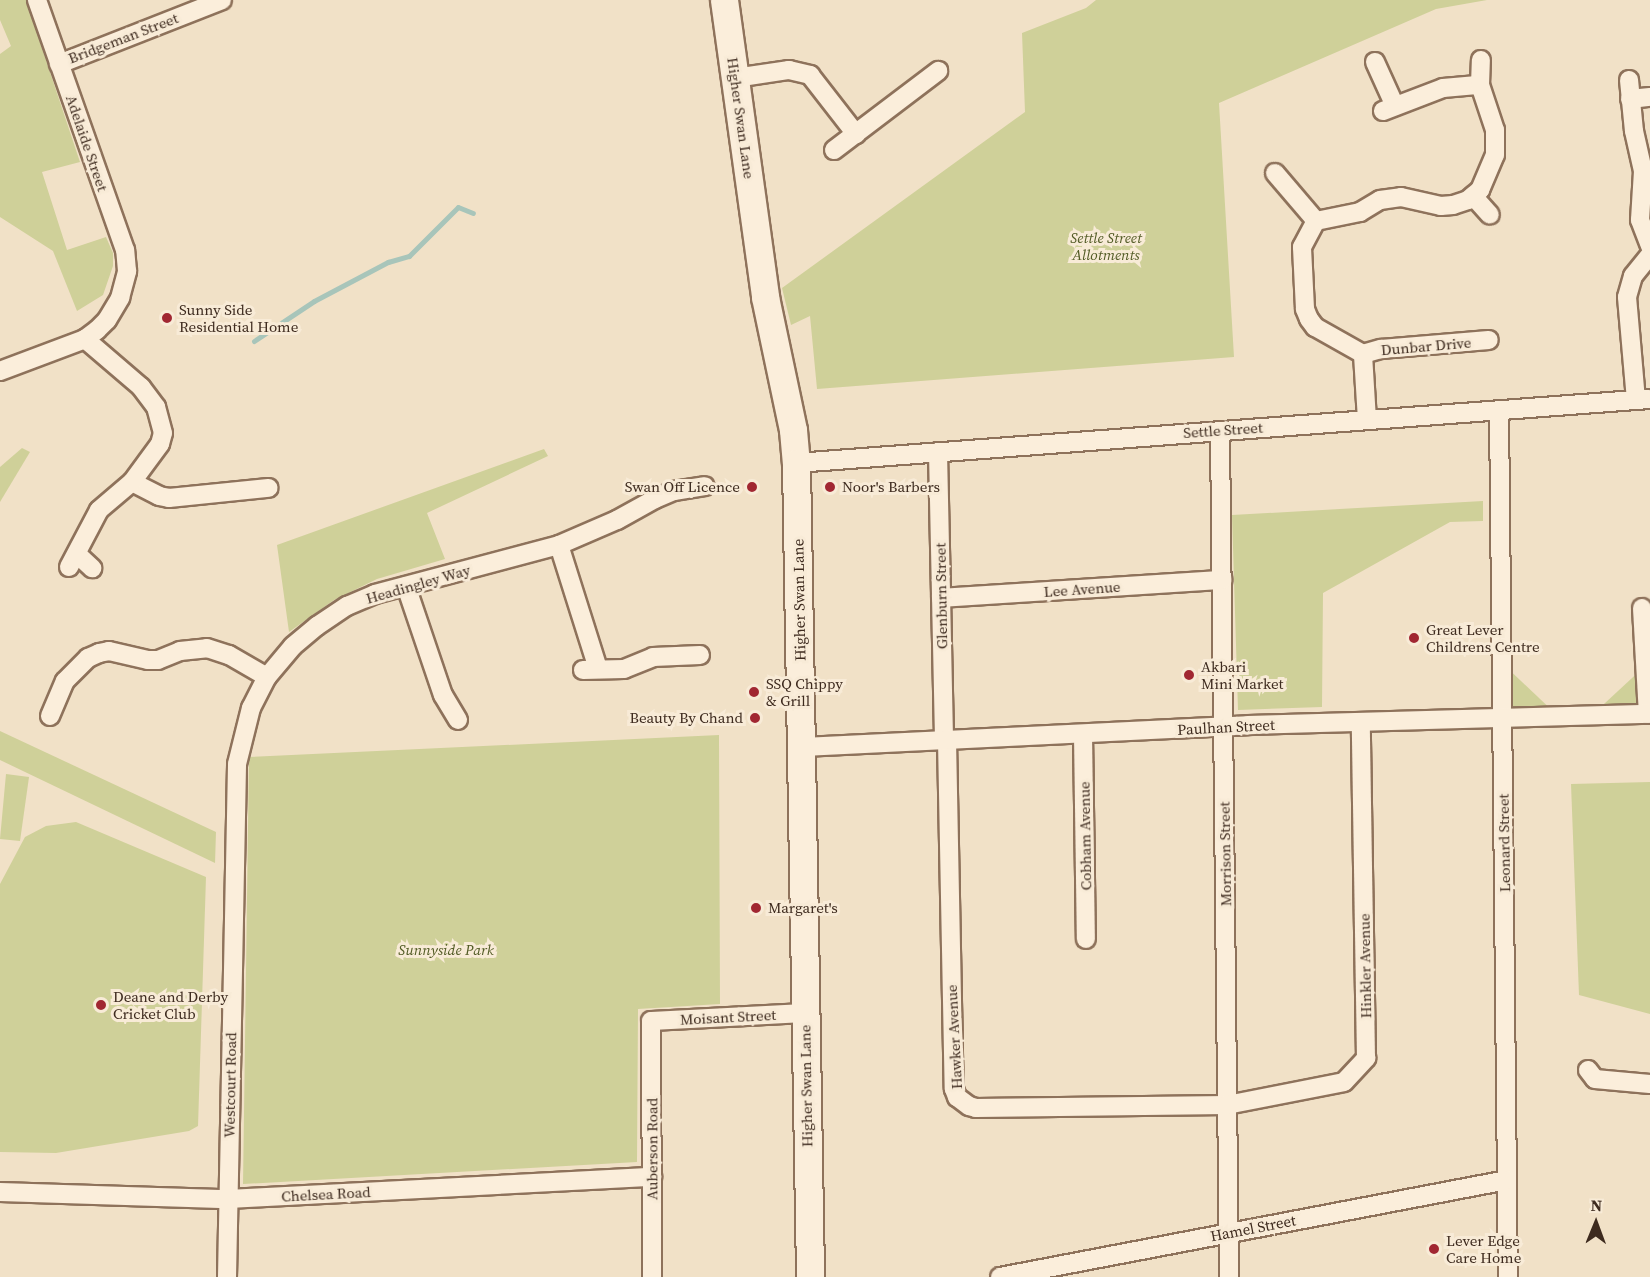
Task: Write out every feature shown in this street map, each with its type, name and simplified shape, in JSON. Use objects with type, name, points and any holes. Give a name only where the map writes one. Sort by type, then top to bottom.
[{"type":"street","name":"Adelaide Street","points":[[37,0],[124,250],[127,271],[123,288],[107,320],[85,339]]},
{"type":"street","points":[[171,0],[177,18]]},
{"type":"street","name":"Bridgeman Street","points":[[59,64],[222,0]]},
{"type":"street","name":"Higher Swan Lane","points":[[724,0],[765,297],[793,430],[796,463],[810,1277]]},
{"type":"street","points":[[1275,173],[1316,221],[1360,212],[1389,198],[1401,197],[1441,206],[1453,205],[1473,196],[1480,190],[1495,155],[1495,130],[1480,85],[1481,60]]},
{"type":"street","points":[[1375,62],[1389,109],[1443,88],[1480,85]]},
{"type":"street","points":[[735,78],[789,70],[810,75],[856,134]]},
{"type":"street","points":[[834,150],[856,134],[912,80],[938,71]]},
{"type":"street","points":[[1650,98],[1630,90],[1643,171],[1640,220],[1650,246]]},
{"type":"street","points":[[1473,196],[1490,215]]},
{"type":"street","name":"Dunbar Drive","points":[[1316,221],[1302,248],[1305,309],[1315,327],[1363,354],[1380,349],[1489,340]]},
{"type":"street","points":[[1643,400],[1628,297],[1633,276],[1650,255]]},
{"type":"street","points":[[0,371],[85,339],[141,387],[156,407],[162,420],[164,433],[160,444],[132,482],[99,510],[73,560],[92,568]]},
{"type":"street","name":"Dunbar Drive","points":[[1363,354],[1367,420]]},
{"type":"street","name":"Settle Street","points":[[796,463],[1643,400]]},
{"type":"street","name":"Leonard Street","points":[[1499,410],[1508,1277]]},
{"type":"street","name":"Morrison Street","points":[[1220,431],[1229,1277]]},
{"type":"street","name":"Glenburn Street","points":[[938,452],[945,740]]},
{"type":"street","points":[[132,482],[159,496],[169,498],[236,484],[268,488]]},
{"type":"street","name":"Headingley Way","points":[[234,856],[240,746],[251,708],[267,677],[293,646],[317,626],[347,606],[375,594],[559,545],[663,505],[690,487],[705,486]]},
{"type":"street","points":[[559,545],[591,670],[624,669],[653,657],[674,663],[700,655]]},
{"type":"street","name":"Lee Avenue","points":[[941,598],[1222,580]]},
{"type":"street","points":[[406,586],[438,701],[458,720]]},
{"type":"street","points":[[1642,608],[1649,714]]},
{"type":"street","points":[[50,716],[56,685],[88,658],[109,651],[148,660],[158,660],[193,648],[207,648],[229,655],[267,677]]},
{"type":"street","name":"Paulhan Street","points":[[802,747],[1223,726],[1649,714]]},
{"type":"street","name":"Hinkler Avenue","points":[[1227,1105],[1344,1082],[1365,1061],[1361,722]]},
{"type":"street","name":"Cobham Avenue","points":[[1083,734],[1086,939]]},
{"type":"street","name":"Hawker Avenue","points":[[945,740],[954,1089],[957,1097],[969,1107],[976,1108],[1227,1105]]},
{"type":"street","name":"Westcourt Road","points":[[227,1277],[234,856]]},
{"type":"street","name":"Moisant Street","points":[[651,1021],[805,1013]]},
{"type":"street","name":"Auberson Road","points":[[651,1021],[652,1277]]},
{"type":"street","points":[[1588,1070],[1594,1079],[1650,1084]]},
{"type":"street","name":"Chelsea Road","points":[[0,1192],[228,1199],[652,1177]]},
{"type":"street","name":"Hamel Street","points":[[1000,1277],[1507,1180]]},
{"type":"green space","points":[[0,0],[26,0],[80,162],[42,172],[67,250],[106,237],[113,253],[113,266],[103,295],[77,311],[53,251],[0,217],[0,54],[11,46],[0,20]]},
{"type":"green space","name":"Settle Street Allotments","points":[[1096,0],[1487,0],[1436,9],[1219,103],[1234,357],[817,389],[810,316],[791,325],[782,288],[1025,112],[1022,33],[1086,8]]},
{"type":"green space","points":[[22,448],[30,452],[0,502],[0,467]]},
{"type":"green space","points":[[544,449],[548,456],[427,513],[445,559],[377,579],[334,600],[289,632],[277,545]]},
{"type":"green space","points":[[1483,501],[1483,521],[1450,522],[1323,593],[1322,707],[1238,710],[1232,515]]},
{"type":"green space","points":[[1502,663],[1558,716],[1503,717]]},
{"type":"green space","points":[[1645,666],[1650,713],[1591,716]]},
{"type":"green space","points":[[0,731],[216,832],[215,863],[0,760]]},
{"type":"green space","name":"Sunnyside Park","points":[[719,735],[720,1004],[638,1009],[637,1162],[243,1184],[249,757]]},
{"type":"green space","points":[[6,774],[29,777],[20,841],[0,839]]},
{"type":"green space","points":[[1650,782],[1650,1014],[1579,995],[1571,784]]},
{"type":"green space","name":"Deane and Derby Cricket Club","points":[[76,822],[206,877],[198,1126],[189,1131],[56,1153],[0,1152],[0,884],[25,837],[46,826]]},
{"type":"waterway","points":[[254,341],[314,301],[388,262],[409,256],[458,207],[473,213]]},
{"type":"place","name":"Sunny Side Residential Home","points":[[167,318]]},
{"type":"place","name":"Swan Off Licence","points":[[752,487]]},
{"type":"place","name":"Noor's Barbers","points":[[830,487]]},
{"type":"place","name":"Great Lever Childrens Centre","points":[[1414,638]]},
{"type":"place","name":"Akbari Mini Market","points":[[1189,675]]},
{"type":"place","name":"SSQ Chippy & Grill","points":[[754,692]]},
{"type":"place","name":"Beauty By Chand","points":[[755,718]]},
{"type":"place","name":"Margaret's","points":[[756,908]]},
{"type":"place","name":"Deane and Derby Cricket Club","points":[[101,1005]]},
{"type":"place","name":"Lever Edge Care Home","points":[[1434,1249]]}]
